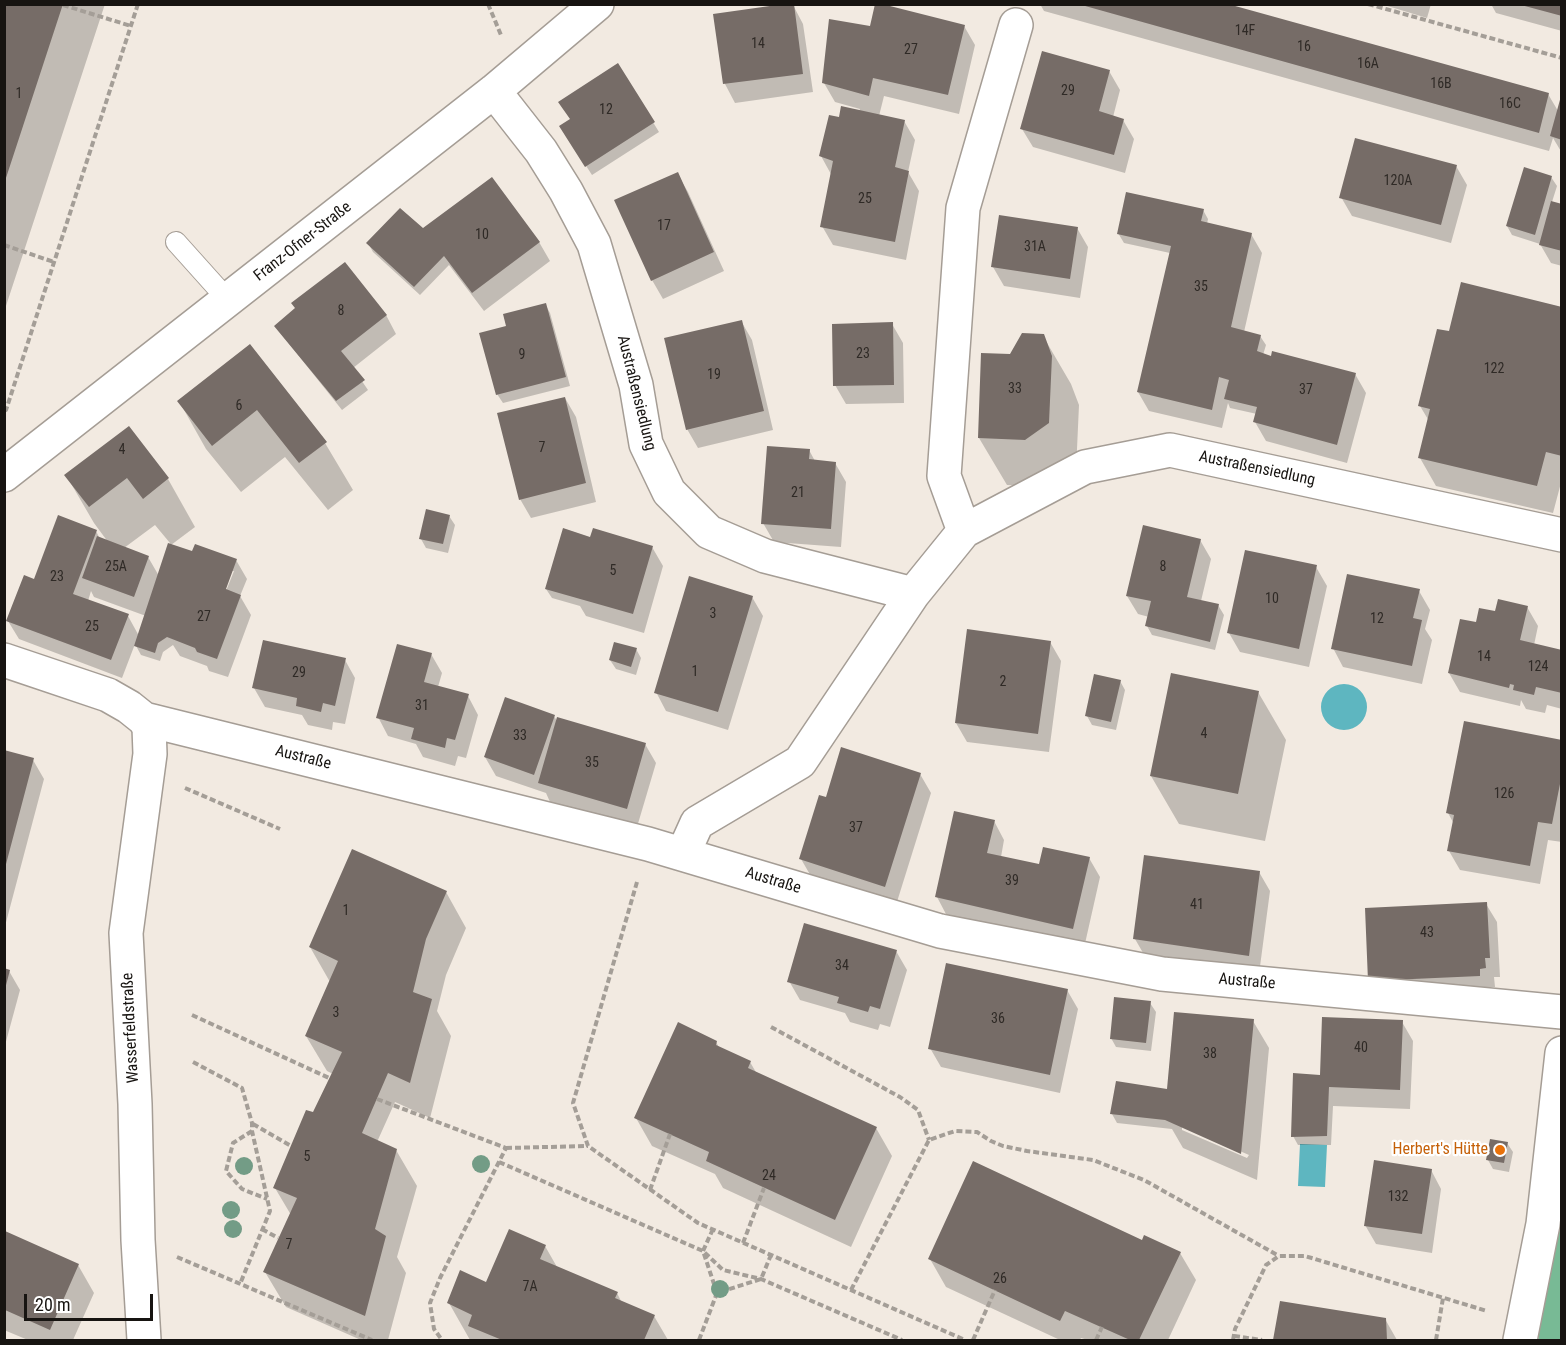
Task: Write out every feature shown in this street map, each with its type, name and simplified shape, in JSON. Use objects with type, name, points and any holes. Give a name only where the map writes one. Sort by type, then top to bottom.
[{"type":"street","name":"Franz-Ofner-Straße","points":[[4,475],[494,91],[597,4]]},
{"type":"street","points":[[964,531],[944,476],[963,208],[1016,25]]},
{"type":"street","name":"Austraßensiedlung","points":[[494,91],[541,151],[566,191],[594,244],[636,385],[646,444],[669,492],[709,532],[765,556],[913,594]]},
{"type":"street","name":"Austraßensiedlung","points":[[683,854],[697,824],[800,762],[913,594],[964,531],[1085,467],[1170,450],[1562,535]]},
{"type":"street","name":"Austraße","points":[[4,660],[108,695],[144,719],[648,844],[940,931],[1162,974],[1562,1012]]},
{"type":"street","name":"Wasserfeldstraße","points":[[144,719],[149,727],[150,754],[126,933],[144,1341]]},
{"type":"street","points":[[1522,1331],[1543,1224],[1562,1053]]},
{"type":"lane","points":[[176,242],[228,300]]},
{"type":"path","points":[[4,411],[138,4]]},
{"type":"path","points":[[1368,4],[1562,58]]},
{"type":"path","points":[[63,5],[130,26]]},
{"type":"path","points":[[4,245],[54,262]]},
{"type":"path","points":[[147,773],[209,797],[280,829]]},
{"type":"path","points":[[648,844],[573,1103],[588,1146],[698,1222],[965,1341]]},
{"type":"path","points":[[192,1015],[329,1078]]},
{"type":"path","points":[[771,1027],[900,1097],[918,1110],[928,1140]]},
{"type":"path","points":[[193,1062],[242,1088],[252,1123],[270,1211],[240,1284]]},
{"type":"path","points":[[377,1099],[506,1148],[588,1146]]},
{"type":"path","points":[[252,1123],[291,1146]]},
{"type":"path","points":[[252,1131],[233,1143],[226,1172],[242,1189],[267,1199]]},
{"type":"path","points":[[851,1290],[928,1140],[955,1131],[977,1132],[1003,1146],[1093,1160],[1144,1180],[1279,1256],[1305,1256],[1443,1298],[1522,1331]]},
{"type":"path","points":[[650,1190],[669,1134]]},
{"type":"path","points":[[442,1341],[434,1329],[430,1303],[440,1278],[506,1148]]},
{"type":"path","points":[[499,1162],[703,1251],[723,1270],[761,1279],[902,1341]]},
{"type":"path","points":[[743,1243],[764,1188]]},
{"type":"path","points":[[262,1229],[279,1238]]},
{"type":"path","points":[[699,1341],[717,1293],[703,1251],[713,1229]]},
{"type":"path","points":[[138,1240],[372,1341]]},
{"type":"path","points":[[717,1293],[761,1279],[771,1255]]},
{"type":"path","points":[[1262,1341],[1234,1338],[1235,1329],[1266,1265],[1279,1256]]},
{"type":"path","points":[[974,1341],[995,1290]]},
{"type":"path","points":[[1436,1341],[1443,1298]]},
{"type":"path","points":[[1096,1341],[1102,1328]]},
{"type":"path","points":[[946,1341],[947,1333]]},
{"type":"green space","points":[[1561,1195],[1561,1340],[1538,1340]]},
{"type":"water","points":[[1349,684],[1361,690],[1366,698],[1366,716],[1361,724],[1353,729],[1339,730],[1331,727],[1324,720],[1321,702],[1324,694],[1331,687]]},
{"type":"water","points":[[1300,1144],[1327,1145],[1325,1187],[1298,1186]]},
{"type":"building","points":[[4,4],[63,4],[5,181],[4,181]]},
{"type":"building","points":[[794,4],[803,74],[723,84],[713,14]]},
{"type":"building","points":[[875,4],[965,25],[948,95],[873,78],[869,96],[822,83],[829,19],[870,26]]},
{"type":"building","points":[[1078,4],[1228,4],[1549,93],[1539,133]]},
{"type":"building","points":[[1562,4],[1562,16],[1521,5]]},
{"type":"building","points":[[1042,51],[1110,70],[1099,111],[1124,119],[1114,155],[1020,129]]},
{"type":"building","points":[[618,63],[655,122],[585,167],[559,126],[570,119],[558,102]]},
{"type":"building","points":[[1562,96],[1562,140],[1550,136]]},
{"type":"building","points":[[841,106],[905,120],[895,167],[909,171],[895,242],[820,227],[833,161],[819,156],[829,115],[839,117]]},
{"type":"building","points":[[1355,138],[1457,165],[1441,225],[1339,198]]},
{"type":"building","points":[[1524,167],[1552,176],[1535,235],[1506,226]]},
{"type":"building","points":[[678,172],[714,252],[651,281],[614,200]]},
{"type":"building","points":[[492,177],[540,242],[472,293],[444,256],[414,287],[366,243],[400,208],[423,228]]},
{"type":"building","points":[[1126,192],[1204,209],[1201,221],[1252,233],[1231,327],[1261,335],[1257,351],[1271,356],[1272,351],[1356,373],[1337,445],[1253,422],[1257,407],[1224,399],[1229,380],[1219,377],[1212,410],[1137,392],[1171,246],[1117,234]]},
{"type":"building","points":[[1551,201],[1562,204],[1562,251],[1539,245]]},
{"type":"building","points":[[999,215],[1078,227],[1070,279],[991,267]]},
{"type":"building","points":[[345,262],[387,315],[341,351],[365,380],[336,401],[274,326],[295,308],[291,303]]},
{"type":"building","points":[[1461,282],[1562,307],[1562,456],[1546,452],[1537,486],[1418,458],[1430,409],[1418,406],[1437,329],[1449,331]]},
{"type":"building","points":[[546,303],[566,377],[496,395],[479,333],[506,326],[503,314]]},
{"type":"building","points":[[742,320],[764,411],[686,430],[664,338]]},
{"type":"building","points":[[893,322],[894,385],[833,386],[832,324]]},
{"type":"building","points":[[1022,333],[1044,334],[1052,356],[1049,423],[1025,440],[978,438],[981,353],[1010,354]]},
{"type":"building","points":[[250,344],[327,442],[299,463],[257,410],[212,446],[177,401]]},
{"type":"building","points":[[565,397],[586,483],[519,500],[497,413]]},
{"type":"building","points":[[129,426],[169,478],[143,499],[127,478],[89,507],[64,475]]},
{"type":"building","points":[[767,446],[810,449],[809,459],[836,462],[831,529],[761,524]]},
{"type":"building","points":[[426,509],[450,515],[443,544],[419,539]]},
{"type":"building","points":[[58,515],[97,530],[73,594],[129,614],[111,660],[6,621],[24,575],[34,579]]},
{"type":"building","points":[[1143,525],[1201,539],[1187,597],[1219,604],[1210,642],[1145,626],[1151,601],[1126,596]]},
{"type":"building","points":[[563,528],[590,537],[593,528],[653,546],[633,614],[545,589]]},
{"type":"building","points":[[97,536],[149,556],[134,597],[82,578]]},
{"type":"building","points":[[168,543],[192,551],[195,544],[237,559],[226,589],[241,595],[217,659],[167,637],[158,643],[155,653],[134,646]]},
{"type":"building","points":[[1245,550],[1317,565],[1299,649],[1227,633]]},
{"type":"building","points":[[1347,574],[1420,589],[1413,618],[1422,620],[1412,666],[1331,649]]},
{"type":"building","points":[[689,576],[753,596],[718,712],[654,693]]},
{"type":"building","points":[[1498,599],[1528,606],[1520,640],[1562,650],[1562,693],[1536,687],[1534,695],[1513,690],[1514,685],[1510,684],[1509,688],[1448,673],[1460,619],[1476,622],[1479,608],[1495,611]]},
{"type":"building","points":[[967,629],[1051,641],[1038,734],[955,723]]},
{"type":"building","points":[[263,640],[346,658],[335,706],[323,703],[321,712],[296,706],[297,698],[252,688]]},
{"type":"building","points":[[614,642],[637,648],[631,667],[609,660]]},
{"type":"building","points":[[397,644],[432,653],[424,682],[469,694],[455,740],[447,738],[445,748],[411,739],[414,728],[376,718]]},
{"type":"building","points":[[1171,673],[1259,691],[1238,794],[1150,776]]},
{"type":"building","points":[[1094,674],[1121,680],[1111,722],[1085,716]]},
{"type":"building","points":[[505,697],[555,715],[534,775],[484,757]]},
{"type":"building","points":[[557,717],[646,743],[627,809],[538,783]]},
{"type":"building","points":[[1464,721],[1562,740],[1562,774],[1552,824],[1538,822],[1530,866],[1447,851],[1454,815],[1446,813]]},
{"type":"building","points":[[841,747],[921,773],[885,887],[799,859],[819,795],[826,797]]},
{"type":"building","points":[[4,750],[34,758],[5,868],[4,868]]},
{"type":"building","points":[[954,811],[995,820],[987,853],[1039,864],[1043,847],[1090,857],[1073,929],[935,897]]},
{"type":"building","points":[[352,849],[447,891],[426,939],[413,992],[432,999],[410,1083],[388,1073],[362,1133],[397,1149],[375,1229],[386,1236],[365,1316],[263,1272],[297,1198],[273,1188],[306,1110],[313,1112],[342,1052],[305,1036],[338,961],[309,947]]},
{"type":"building","points":[[1144,855],[1260,871],[1249,956],[1133,939]]},
{"type":"building","points":[[1487,902],[1490,958],[1485,958],[1486,968],[1480,969],[1480,976],[1368,981],[1365,908]]},
{"type":"building","points":[[804,923],[897,950],[880,1009],[870,1006],[868,1012],[837,1003],[839,997],[787,982]]},
{"type":"building","points":[[946,963],[1068,989],[1050,1075],[928,1049]]},
{"type":"building","points":[[4,968],[10,970],[5,989],[4,989]]},
{"type":"building","points":[[1114,997],[1151,1001],[1146,1043],[1110,1039]]},
{"type":"building","points":[[1174,1012],[1254,1019],[1241,1154],[1165,1120],[1110,1114],[1116,1081],[1167,1089]]},
{"type":"building","points":[[1322,1017],[1403,1020],[1400,1090],[1329,1087],[1327,1136],[1291,1137],[1293,1073],[1320,1075]]},
{"type":"building","points":[[678,1022],[717,1041],[716,1045],[751,1061],[748,1068],[877,1127],[835,1220],[706,1161],[709,1152],[634,1118]]},
{"type":"building","points":[[1490,1139],[1508,1142],[1504,1163],[1486,1160]]},
{"type":"building","points":[[1374,1160],[1432,1169],[1422,1234],[1364,1226]]},
{"type":"building","points":[[973,1161],[1142,1240],[1144,1235],[1181,1252],[1139,1340],[1130,1340],[1065,1311],[1060,1321],[928,1259]]},
{"type":"building","points":[[509,1229],[546,1245],[540,1259],[618,1292],[615,1298],[655,1315],[644,1340],[502,1340],[468,1326],[472,1315],[447,1303],[460,1270],[486,1282]]},
{"type":"building","points":[[5,1231],[79,1264],[50,1330],[5,1310]]},
{"type":"building","points":[[1280,1301],[1386,1318],[1387,1340],[1273,1340]]},
{"type":"place","name":"Herbert's Hütte","points":[[1500,1150]]}]
